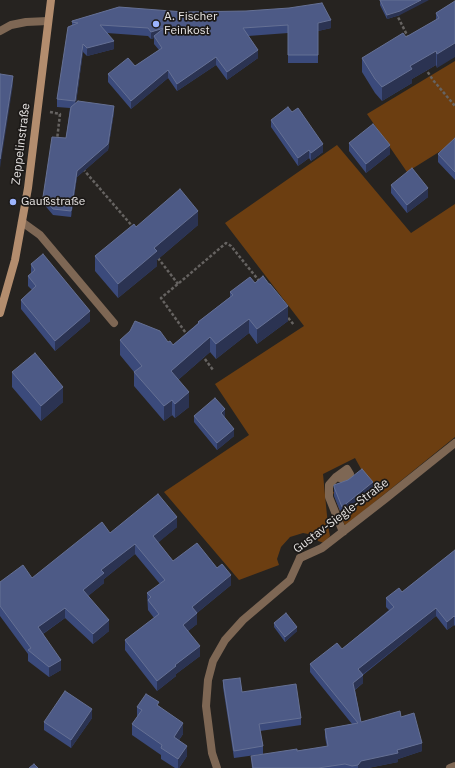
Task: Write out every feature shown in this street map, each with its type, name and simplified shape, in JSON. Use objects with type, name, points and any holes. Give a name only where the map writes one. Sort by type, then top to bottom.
[{"type":"street","name":"Zeppelinstraße","points":[[0,313],[15,260],[29,180],[51,0]]},
{"type":"street","points":[[0,31],[11,25],[26,22],[48,21]]},
{"type":"street","points":[[22,222],[40,235],[114,323]]},
{"type":"street","name":"Gustav-Siegle-Straße","points":[[216,768],[212,753],[206,706],[208,680],[213,661],[225,640],[243,620],[290,580],[300,558],[322,548],[455,443]]},
{"type":"street","points":[[336,477],[329,485],[329,497],[343,532]]},
{"type":"street","points":[[450,768],[455,766]]},
{"type":"path","points":[[395,11],[411,43]]},
{"type":"path","points":[[422,62],[433,80],[455,106]]},
{"type":"path","points":[[56,142],[60,114]]},
{"type":"path","points":[[79,164],[135,229]]},
{"type":"path","points":[[191,340],[161,298],[226,243],[231,246],[260,282]]},
{"type":"path","points":[[154,253],[178,284]]},
{"type":"path","points":[[284,312],[294,325]]},
{"type":"path","points":[[200,352],[213,370]]},
{"type":"shaded area","points":[[455,61],[455,142],[407,172],[367,114]]},
{"type":"shaded area","points":[[337,145],[411,233],[455,204],[455,437],[345,526],[333,492],[347,488],[365,476],[355,458],[323,474],[330,536],[324,543],[318,541],[314,535],[303,533],[290,537],[281,547],[277,559],[279,565],[239,580],[164,492],[249,435],[215,384],[304,326],[225,223]]},
{"type":"building","points":[[380,0],[421,0],[400,11],[387,15]]},
{"type":"building","points":[[455,1],[455,43],[437,54],[436,51],[410,66],[412,69],[382,87],[375,79],[362,58],[403,33],[406,37],[439,18],[436,13]]},
{"type":"building","points":[[322,3],[331,20],[318,23],[318,55],[288,55],[288,25],[243,28],[258,50],[227,72],[216,57],[177,84],[168,70],[131,101],[108,74],[128,58],[135,66],[162,48],[154,36],[164,28],[151,32],[148,28],[100,25],[114,41],[87,48],[83,44],[75,101],[57,99],[68,27],[78,23],[72,21],[119,7],[184,12],[246,11],[289,8]]},
{"type":"building","points":[[0,74],[13,76],[0,159]]},
{"type":"building","points":[[78,101],[114,106],[108,144],[77,171],[71,211],[53,209],[43,197],[52,137],[66,138],[71,107]]},
{"type":"building","points":[[288,107],[292,112],[298,108],[323,144],[311,153],[309,150],[298,158],[271,120]]},
{"type":"building","points":[[373,124],[390,145],[366,164],[349,143]]},
{"type":"building","points":[[455,138],[455,172],[438,154]]},
{"type":"building","points":[[412,168],[428,188],[407,205],[391,185]]},
{"type":"building","points":[[180,189],[198,211],[154,248],[157,251],[118,284],[95,256],[134,224],[136,227]]},
{"type":"building","points":[[43,254],[90,311],[55,341],[21,300],[36,286],[28,276],[35,270],[31,264]]},
{"type":"building","points":[[263,276],[288,306],[257,329],[249,319],[216,344],[210,337],[171,371],[189,392],[175,404],[172,400],[164,406],[134,372],[142,366],[120,340],[130,331],[135,321],[160,331],[168,342],[170,341],[173,345],[199,323],[198,322],[233,295],[230,292],[250,277],[255,283]]},
{"type":"building","points":[[35,353],[63,387],[41,406],[12,372]]},
{"type":"building","points":[[215,398],[225,409],[221,413],[234,429],[217,443],[194,416]]},
{"type":"building","points":[[362,469],[373,482],[342,507],[334,485],[348,480]]},
{"type":"building","points":[[158,494],[177,517],[153,536],[173,561],[197,543],[217,568],[222,564],[231,575],[192,607],[197,613],[183,625],[200,646],[157,681],[125,640],[159,614],[148,600],[151,597],[147,593],[165,580],[135,544],[101,570],[104,573],[83,590],[109,620],[93,634],[65,608],[38,627],[61,660],[49,667],[28,650],[31,648],[0,606],[0,582],[23,565],[32,578],[102,522],[110,533]]},
{"type":"building","points":[[455,550],[455,617],[454,616],[447,622],[436,608],[358,669],[363,675],[353,683],[361,722],[400,711],[401,717],[414,713],[422,743],[397,750],[398,753],[361,761],[358,765],[352,766],[345,764],[318,768],[253,768],[251,756],[328,746],[325,729],[358,723],[310,664],[337,643],[342,649],[394,607],[386,598],[399,588],[402,592]]},
{"type":"building","points":[[286,613],[297,627],[285,637],[274,623]]},
{"type":"building","points":[[240,678],[242,692],[296,684],[301,718],[259,724],[263,746],[234,751],[223,680]]},
{"type":"building","points":[[65,691],[92,709],[71,740],[44,722]]},
{"type":"building","points":[[146,694],[159,702],[157,705],[183,723],[174,737],[187,746],[178,759],[161,748],[162,745],[132,724],[142,710],[137,707]]},
{"type":"building","points":[[34,764],[38,768],[29,768]]},
{"type":"place","name":"A. Fischer Feinkost","points":[[156,24]]},
{"type":"place","name":"Gaußstraße","points":[[13,202]]}]
